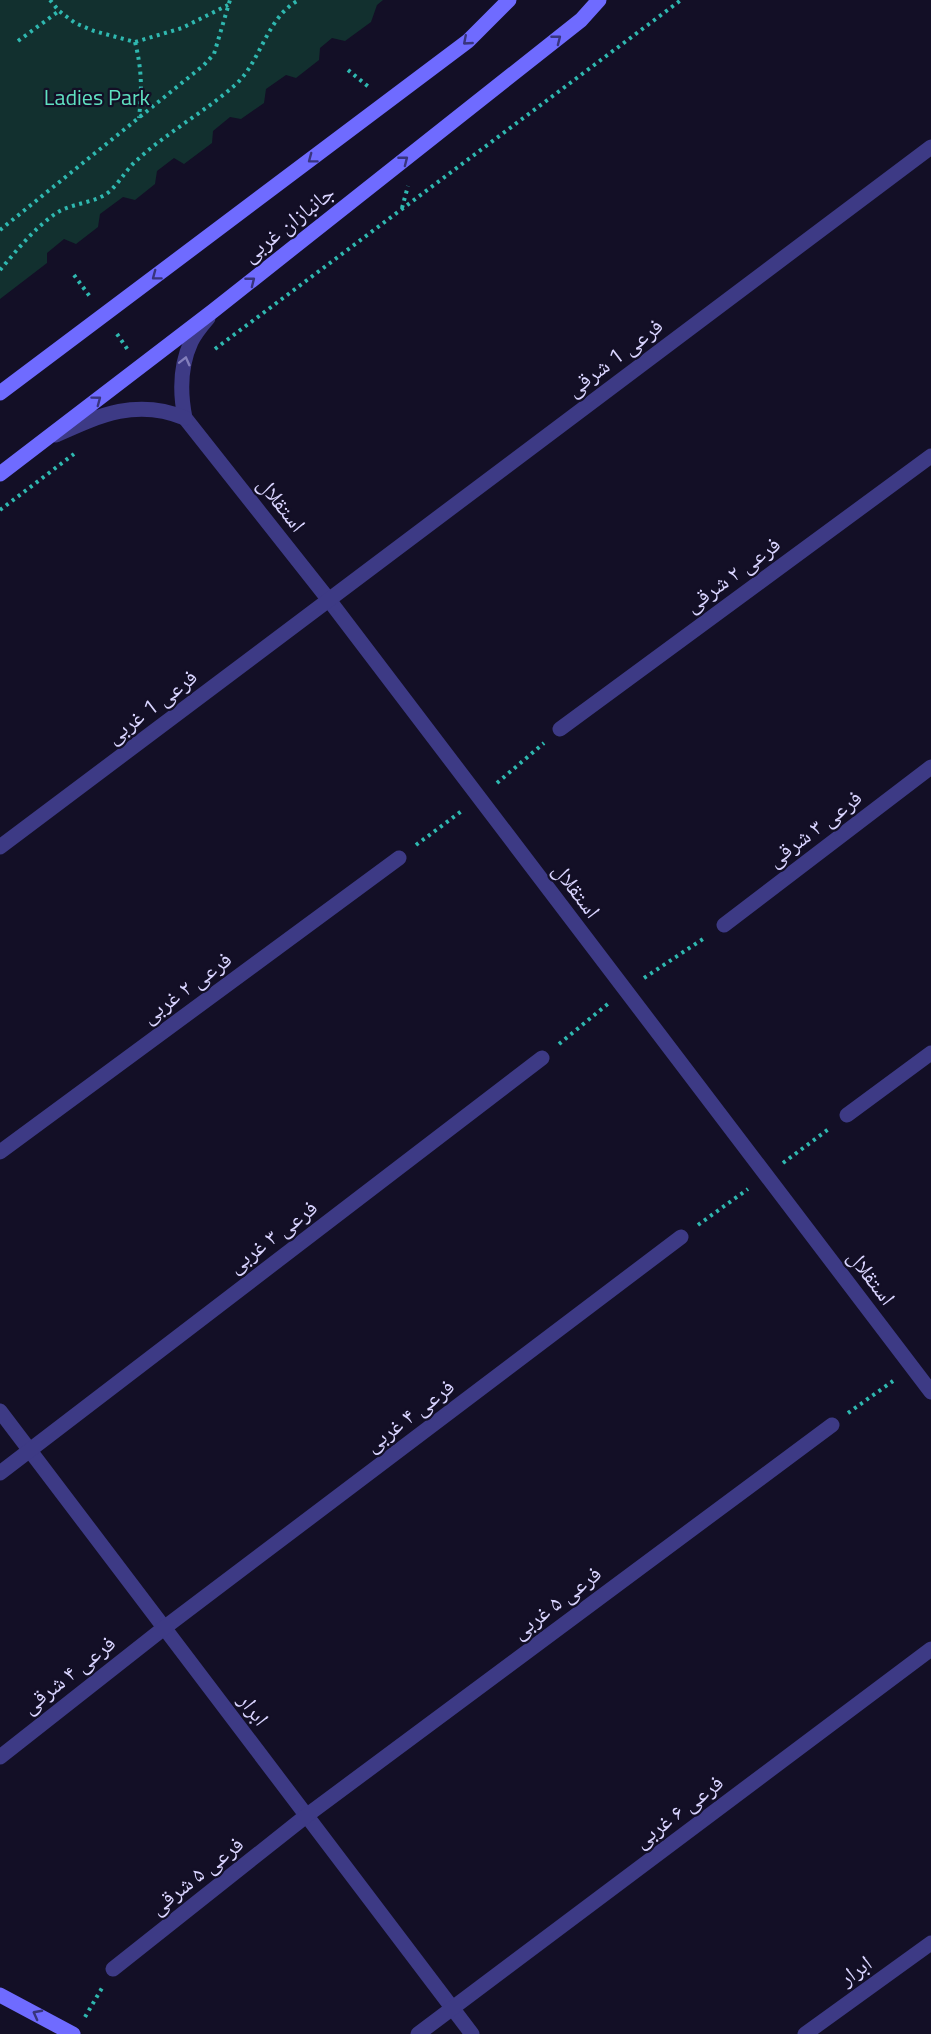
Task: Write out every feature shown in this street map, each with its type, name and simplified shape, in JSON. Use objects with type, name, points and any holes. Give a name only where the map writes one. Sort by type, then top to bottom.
[{"type":"main road","name":"جانبازان غربی","points":[[0,393],[468,41],[509,0]]},
{"type":"main road","name":"جانبازان غربی","points":[[0,474],[213,311],[417,150],[581,20],[599,0]]},
{"type":"main road","points":[[0,1995],[77,2029]]},
{"type":"street","name":"فرعی 1 شرقی","points":[[329,600],[930,149]]},
{"type":"street","points":[[185,418],[181,398],[184,363],[191,340],[213,311]]},
{"type":"street","points":[[44,440],[88,420],[116,411],[166,410],[185,418]]},
{"type":"street","name":"استقلال","points":[[185,418],[329,600],[931,1392]]},
{"type":"street","name":"فرعی ۲ شرقی","points":[[560,729],[931,456]]},
{"type":"street","name":"فرعی 1 غربی","points":[[0,847],[329,600]]},
{"type":"street","name":"فرعی ۳ شرقی","points":[[724,925],[931,767]]},
{"type":"street","name":"فرعی ۲ غربی","points":[[0,1152],[399,858]]},
{"type":"street","points":[[847,1114],[931,1053]]},
{"type":"street","name":"فرعی ۳ غربی","points":[[29,1450],[542,1058]]},
{"type":"street","name":"فرعی ۴ غربی","points":[[164,1628],[681,1238]]},
{"type":"street","name":"ابرار","points":[[0,1412],[472,2034]]},
{"type":"street","name":"فرعی ۵ غربی","points":[[306,1816],[832,1425]]},
{"type":"street","points":[[0,1473],[29,1450]]},
{"type":"street","name":"فرعی ۴ شرقی","points":[[0,1757],[164,1628]]},
{"type":"street","name":"فرعی ۶ غربی","points":[[418,2034],[453,2010],[931,1649]]},
{"type":"street","name":"فرعی ۵ شرقی","points":[[113,1969],[306,1816]]},
{"type":"street","name":"ابرار","points":[[806,2034],[931,1943]]},
{"type":"path","points":[[50,0],[59,11],[75,23],[94,31],[135,42],[182,28],[229,3]]},
{"type":"path","points":[[0,270],[39,226],[60,211],[97,198],[112,189],[137,160],[244,78],[276,22],[291,4],[299,0]]},
{"type":"path","points":[[209,352],[681,0]]},
{"type":"path","points":[[0,230],[204,65],[214,54],[229,3]]},
{"type":"path","points":[[18,40],[59,11]]},
{"type":"path","points":[[135,42],[141,66],[139,119]]},
{"type":"path","points":[[348,70],[387,102]]},
{"type":"path","points":[[402,209],[417,150]]},
{"type":"path","points":[[0,510],[76,452]]},
{"type":"path","points":[[399,858],[479,798],[560,729]]},
{"type":"path","points":[[542,1058],[625,990],[724,925]]},
{"type":"path","points":[[681,1238],[847,1114]]},
{"type":"path","points":[[832,1425],[912,1367]]},
{"type":"path","points":[[77,2029],[113,1969]]},
{"type":"green space","name":"Ladies Park","points":[[0,0],[383,0],[377,5],[371,22],[345,41],[332,38],[320,48],[319,60],[296,78],[286,75],[266,89],[264,103],[241,119],[230,117],[213,131],[212,143],[184,164],[174,158],[157,171],[155,184],[135,200],[123,197],[100,214],[98,227],[76,244],[64,239],[47,253],[47,263],[0,299]]}]
